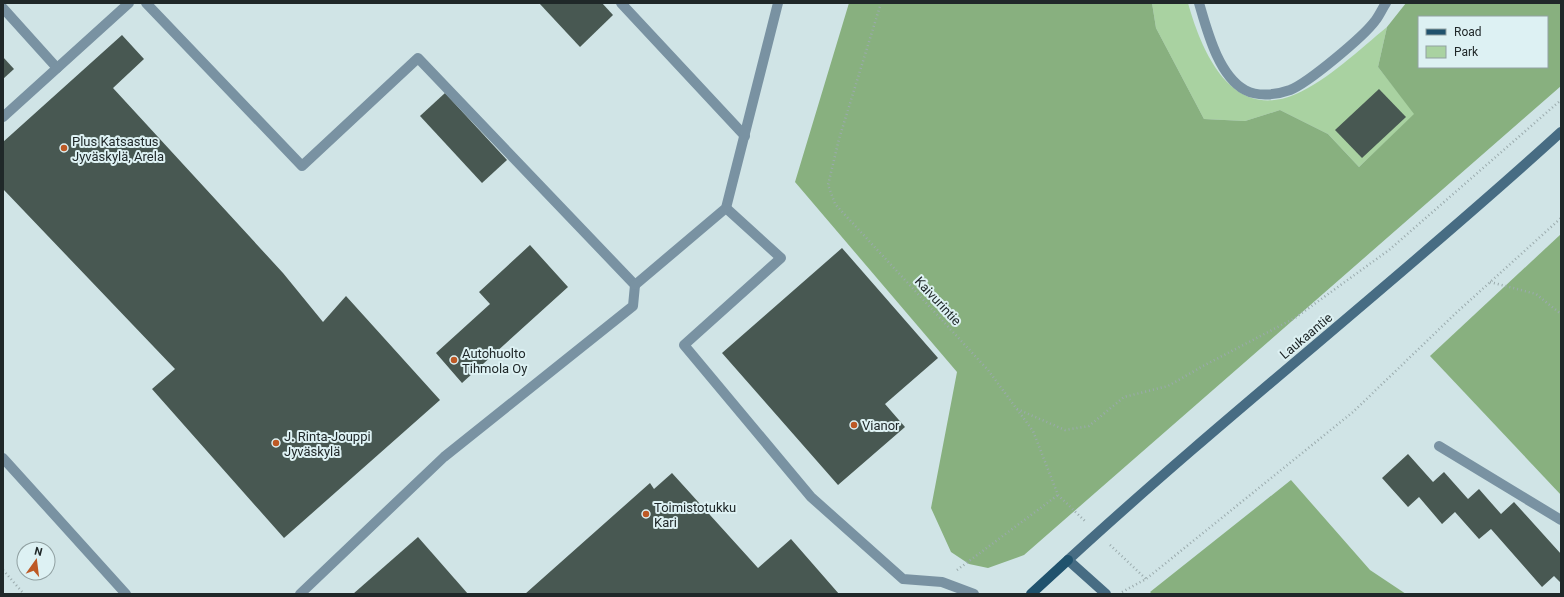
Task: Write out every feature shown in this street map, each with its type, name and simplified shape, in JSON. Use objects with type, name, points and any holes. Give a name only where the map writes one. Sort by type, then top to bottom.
[{"type":"main road","name":"Laukaantie","points":[[1068,560],[1097,533],[1488,198],[1561,132]]},
{"type":"main road","points":[[1031,594],[1068,560],[1106,594]]},
{"type":"lane","points":[[3,117],[128,3]]},
{"type":"lane","points":[[146,3],[302,166],[418,58],[634,285],[633,306],[444,457],[300,594]]},
{"type":"lane","points":[[621,3],[745,136]]},
{"type":"lane","points":[[634,285],[726,208],[778,3]]},
{"type":"lane","points":[[1199,3],[1212,47],[1230,77],[1245,90],[1266,95],[1290,90],[1333,59],[1374,22],[1386,3]]},
{"type":"lane","points":[[3,8],[56,68]]},
{"type":"lane","points":[[726,208],[781,258],[684,345],[811,497],[903,580],[942,582],[974,594]]},
{"type":"lane","points":[[1439,446],[1561,520]]},
{"type":"lane","points":[[3,458],[126,594]]},
{"type":"path","name":"Kaivurintie","points":[[881,3],[839,139],[828,185],[835,204],[988,370],[1033,431],[1058,495],[1146,579]]},
{"type":"path","points":[[1016,408],[1065,430],[1089,426],[1124,397],[1168,386],[1295,318],[1389,250],[1561,100]]},
{"type":"path","points":[[1119,594],[1146,579],[1354,412],[1490,282],[1561,218]]},
{"type":"path","points":[[1490,282],[1536,294],[1561,314]]},
{"type":"path","points":[[942,582],[1058,495]]},
{"type":"path","points":[[3,570],[24,594]]},
{"type":"green space","points":[[849,3],[1152,3],[1156,28],[1204,119],[1245,121],[1280,110],[1328,134],[1359,167],[1414,114],[1378,67],[1387,27],[1406,3],[1561,4],[1561,86],[1024,555],[988,568],[969,564],[951,552],[931,508],[957,372],[795,182]]},
{"type":"green space","points":[[1152,3],[1188,3],[1194,22],[1211,61],[1223,78],[1237,91],[1254,99],[1274,100],[1296,94],[1308,88],[1343,64],[1387,27],[1378,67],[1415,114],[1359,167],[1328,134],[1280,110],[1245,121],[1204,119],[1156,28]]},
{"type":"green space","points":[[1561,234],[1561,495],[1430,356]]},
{"type":"green space","points":[[1291,480],[1370,570],[1406,594],[1152,594],[1150,592]]},
{"type":"building","points":[[539,3],[602,3],[613,15],[580,47]]},
{"type":"building","points":[[122,35],[144,59],[113,88],[283,273],[323,322],[346,296],[440,400],[284,538],[152,389],[175,369],[3,189],[3,142]]},
{"type":"building","points":[[3,57],[14,69],[3,79]]},
{"type":"building","points":[[1379,89],[1406,117],[1362,158],[1335,130]]},
{"type":"building","points":[[445,93],[507,160],[482,183],[420,116]]},
{"type":"building","points":[[530,245],[568,287],[462,383],[436,353],[490,304],[479,292]]},
{"type":"building","points":[[842,248],[938,358],[885,404],[905,427],[838,485],[722,353]]},
{"type":"building","points":[[1408,454],[1433,482],[1444,472],[1468,499],[1479,489],[1501,514],[1514,502],[1561,554],[1561,583],[1554,576],[1542,587],[1491,529],[1479,539],[1455,512],[1442,524],[1419,497],[1408,507],[1382,478]]},
{"type":"building","name":"Toimistotukku Kari","points":[[672,473],[758,568],[791,539],[839,594],[525,594],[650,483],[654,489]]},
{"type":"building","points":[[418,537],[468,594],[353,594]]},
{"type":"place","name":"Plus Katsastus Jyväskylä, Arela","points":[[64,148]]},
{"type":"place","name":"Autohuolto Tihmola Oy","points":[[454,360]]},
{"type":"place","name":"Vianor","points":[[854,425]]},
{"type":"place","name":"J. Rinta-Jouppi Jyväskylä","points":[[276,443]]},
{"type":"place","name":"Toimistotukku Kari","points":[[646,514]]}]
